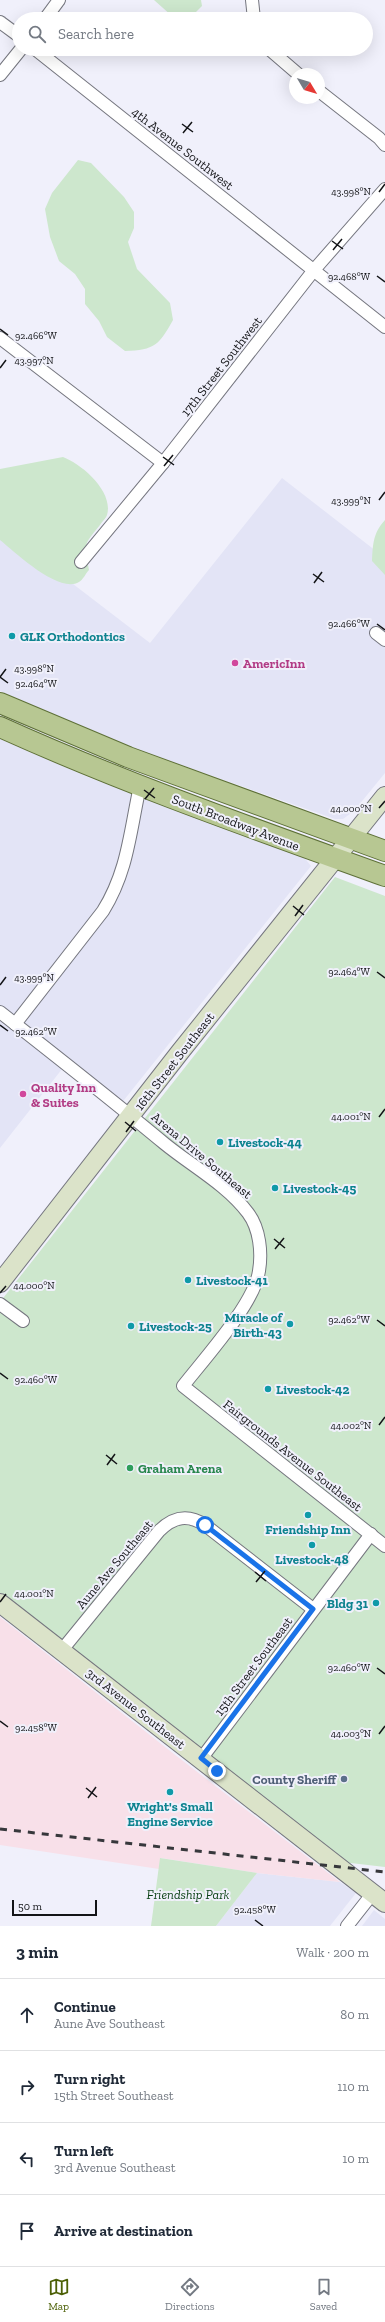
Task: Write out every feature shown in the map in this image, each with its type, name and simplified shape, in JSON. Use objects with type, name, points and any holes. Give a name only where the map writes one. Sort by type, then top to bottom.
[{"type":"main road","name":"South Broadway Avenue","points":[[0,703],[128,757],[351,837],[385,851]]},
{"type":"main road","name":"South Broadway Avenue","points":[[0,727],[60,754],[140,786],[334,859],[385,876]]},
{"type":"main road","name":"16th Street Southeast","points":[[0,1283],[131,1114],[385,796]]},
{"type":"main road","name":"3rd Avenue Southeast","points":[[0,1603],[379,1898]]},
{"type":"street","points":[[51,12],[60,0]]},
{"type":"street","points":[[252,0],[253,12]]},
{"type":"street","points":[[0,22],[12,31]]},
{"type":"street","points":[[0,75],[15,56]]},
{"type":"street","name":"4th Avenue Southwest","points":[[44,56],[385,327]]},
{"type":"street","points":[[277,56],[291,68]]},
{"type":"street","points":[[325,96],[379,138],[385,145]]},
{"type":"street","name":"17th Street Southwest","points":[[81,562],[163,463],[314,270],[385,189]]},
{"type":"street","name":"4th Avenue Southwest","points":[[314,270],[385,331]]},
{"type":"street","points":[[0,338],[163,463]]},
{"type":"street","points":[[15,1024],[103,911],[115,892],[125,864],[140,786]]},
{"type":"street","name":"Arena Drive Southeast","points":[[0,1012],[131,1114],[165,1144],[233,1197],[249,1214],[257,1232],[260,1257],[259,1273],[252,1295],[183,1386]]},
{"type":"street","points":[[0,1304],[23,1321]]},
{"type":"street","name":"Fairgrounds Avenue Southeast","points":[[183,1386],[385,1546]]},
{"type":"street","name":"Aune Ave Southeast","points":[[62,1650],[159,1530],[169,1522],[181,1517],[190,1517],[205,1525],[313,1609]]},
{"type":"street","name":"15th Street Southeast","points":[[201,1758],[371,1534]]},
{"type":"street","points":[[347,1926],[379,1898]]},
{"type":"shaded area","points":[[282,478],[385,558],[385,773],[354,811],[343,819],[335,819],[116,742],[0,691],[0,528],[150,643]]},
{"type":"shaded area","points":[[0,739],[90,778],[303,856],[311,866],[120,1105],[66,1064],[0,1148]]},
{"type":"shaded area","points":[[0,1617],[340,1882],[257,1873],[161,1858],[159,1869],[0,1845]]},
{"type":"shaded area","points":[[257,1873],[340,1882],[356,1893],[330,1926],[216,1926]]},
{"type":"shaded area","points":[[374,1910],[385,1919],[385,1926],[362,1926]]},
{"type":"green space","points":[[154,0],[201,0],[202,6],[196,12],[168,12]]},
{"type":"green space","points":[[78,160],[91,163],[124,197],[134,212],[134,228],[128,242],[137,269],[170,303],[173,320],[160,341],[150,347],[125,351],[107,337],[99,321],[85,304],[85,289],[75,274],[59,261],[50,237],[45,209],[52,193]]},
{"type":"green space","points":[[63,457],[79,466],[95,480],[106,497],[108,506],[107,515],[90,537],[86,545],[89,570],[79,582],[71,584],[60,582],[49,577],[27,562],[0,540],[0,469]]},
{"type":"green space","points":[[385,520],[385,575],[372,561],[373,544],[376,534]]},
{"type":"green space","points":[[335,877],[385,896],[385,1867],[342,1862],[0,1593],[0,1302]]},
{"type":"green space","name":"Friendship Park","points":[[160,1858],[257,1873],[216,1926],[151,1926]]},
{"type":"railway","points":[[0,1829],[385,1872]]},
{"type":"place","name":"GLK Orthodontics","points":[[12,636]]},
{"type":"place","name":"AmericInn","points":[[235,663]]},
{"type":"place","name":"Quality Inn & Suites","points":[[23,1094]]},
{"type":"place","name":"Livestock-44","points":[[220,1142]]},
{"type":"place","name":"Livestock-45","points":[[275,1188]]},
{"type":"place","name":"Livestock-41","points":[[188,1280]]},
{"type":"place","name":"Miracle of Birth-43","points":[[290,1324]]},
{"type":"place","name":"Livestock-25","points":[[131,1326]]},
{"type":"place","name":"Livestock-42","points":[[268,1389]]},
{"type":"place","name":"Graham Arena","points":[[130,1468]]},
{"type":"place","name":"Friendship Inn","points":[[308,1515]]},
{"type":"place","name":"Livestock-48","points":[[312,1545]]},
{"type":"place","name":"Bldg 31","points":[[376,1603]]},
{"type":"place","name":"County Sheriff","points":[[344,1779]]},
{"type":"place","name":"Wright's Small Engine Service","points":[[170,1792]]},
{"type":"route","points":[[205,1525],[313,1609],[201,1758],[217,1771]]}]
